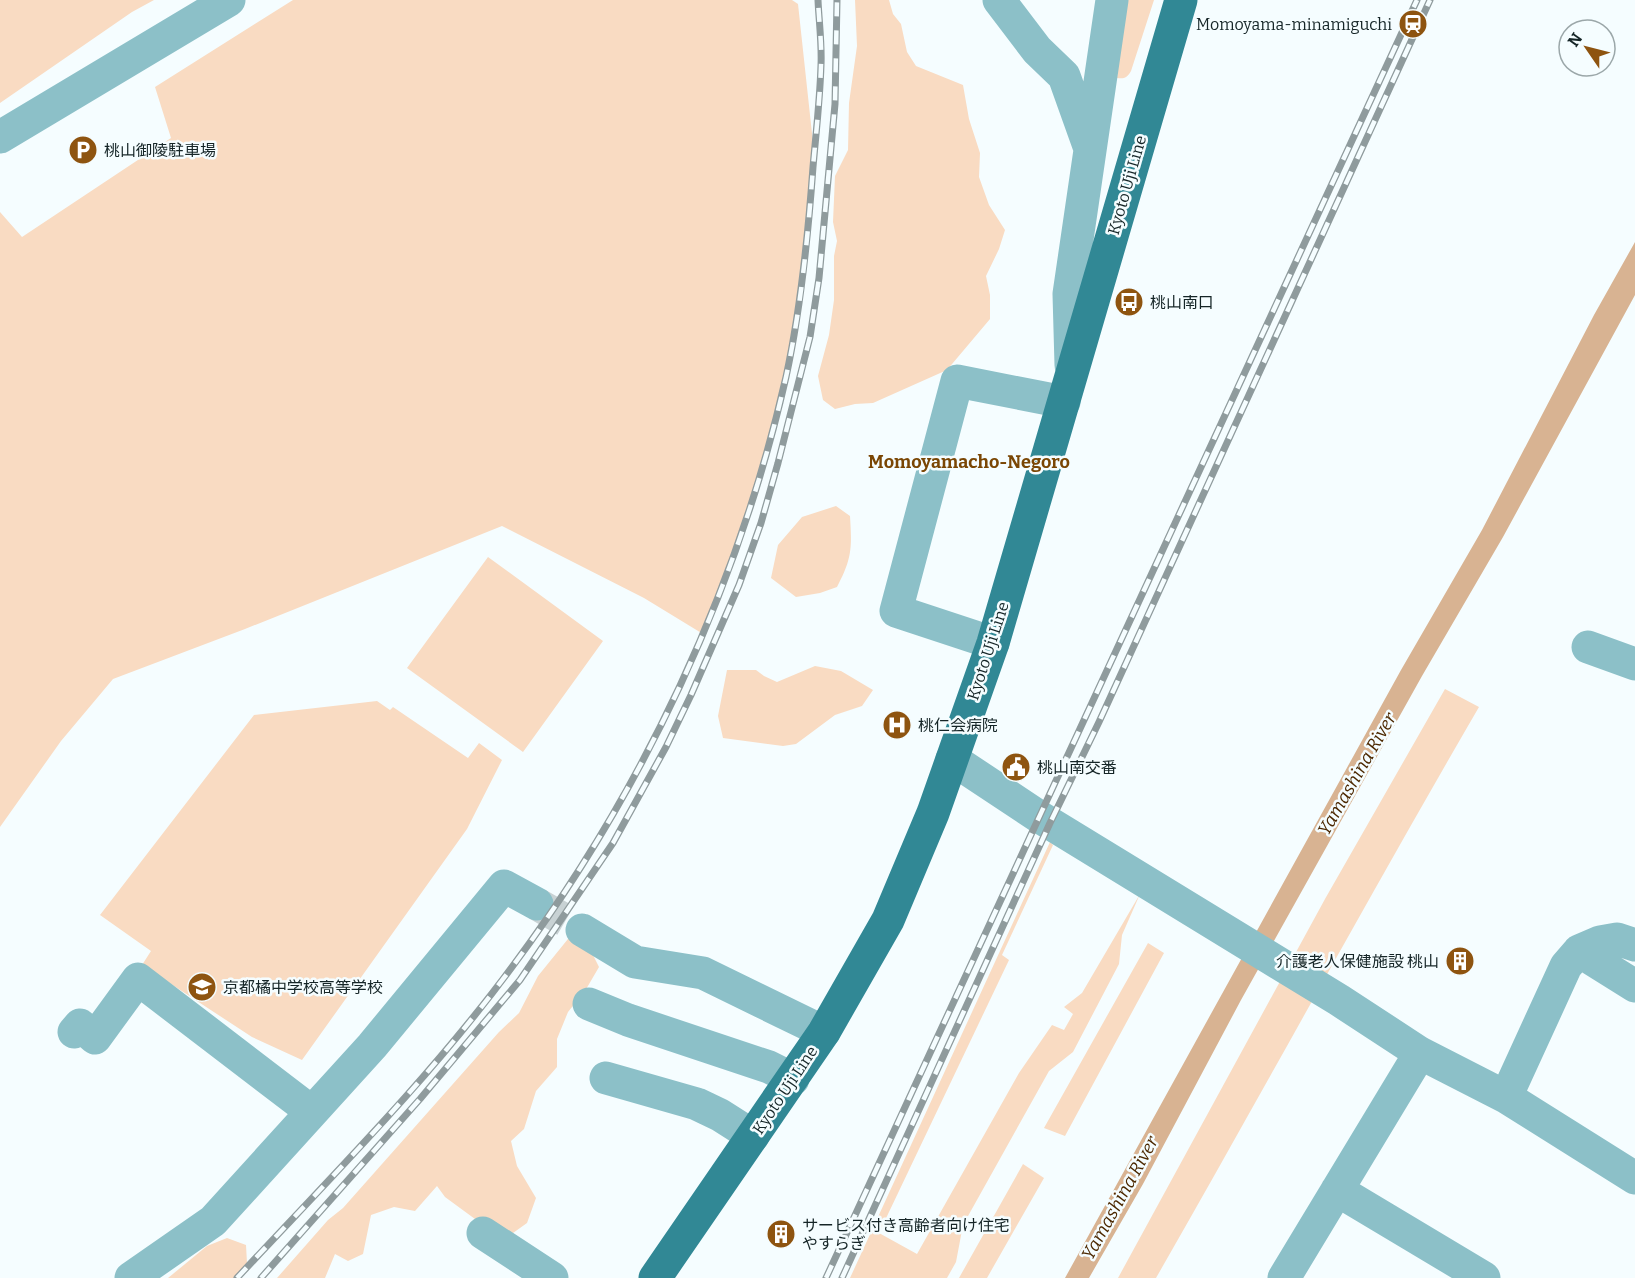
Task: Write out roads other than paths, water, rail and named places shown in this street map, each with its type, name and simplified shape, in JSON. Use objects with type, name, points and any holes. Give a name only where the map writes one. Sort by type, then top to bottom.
[{"type":"main road","name":"Kyoto Uji Line","points":[[655,1278],[824,1032],[888,920],[933,813],[993,643],[1181,0]]},
{"type":"street","points":[[0,137],[229,0]]},
{"type":"street","points":[[999,0],[1037,50],[1064,75],[1090,150]]},
{"type":"street","points":[[993,643],[896,611],[957,381],[1068,388],[1069,294],[1112,0]]},
{"type":"street","points":[[1588,647],[1635,664]]},
{"type":"street","points":[[952,759],[1038,816],[1333,996],[1420,1053],[1506,1097],[1635,1178]]},
{"type":"street","points":[[131,1278],[213,1221],[372,1046],[504,886],[537,904]]},
{"type":"street","points":[[582,930],[635,962],[703,973],[824,1032]]},
{"type":"street","points":[[1506,1097],[1566,966],[1579,951],[1600,942],[1617,939],[1635,945]]},
{"type":"street","points":[[1579,951],[1635,986]]},
{"type":"street","points":[[74,1032],[80,1025],[95,1038],[138,979],[312,1112]]},
{"type":"street","points":[[589,1004],[628,1020],[769,1067],[793,1079]]},
{"type":"street","points":[[1284,1278],[1420,1053]]},
{"type":"street","points":[[606,1078],[697,1104],[720,1115],[753,1136]]},
{"type":"street","points":[[1337,1190],[1484,1278]]},
{"type":"street","points":[[483,1233],[552,1278]]},
{"type":"water","name":"Yamashina River","points":[[1635,242],[1635,295],[1503,537],[1422,676],[1089,1278],[1065,1278],[1401,670],[1482,530],[1594,315]]},
{"type":"tunnel","points":[[537,904],[582,930]]},
{"type":"railway","points":[[237,1278],[414,1088],[512,967],[559,900],[603,831],[643,760],[680,686],[741,534],[766,456],[786,377],[800,299],[819,103],[821,41],[818,0]]},
{"type":"railway","points":[[261,1278],[420,1099],[520,980],[613,843],[666,747],[691,695],[739,585],[761,523],[810,337],[819,278],[835,104],[837,0]]},
{"type":"railway","points":[[826,1278],[1417,0]]},
{"type":"railway","points":[[842,1278],[1430,0]]},
{"type":"place","name":"Momoyama-minamiguchi","points":[[1413,24]]},
{"type":"place","name":"桃山御陵駐車場","points":[[83,150]]},
{"type":"place","name":"桃山南口","points":[[1129,302]]},
{"type":"place","name":"桃仁会病院","points":[[897,725]]},
{"type":"place","name":"桃山南交番","points":[[1016,767]]},
{"type":"place","name":"介護老人保健施設 桃山","points":[[1460,961]]},
{"type":"place","name":"京都橘中学校高等学校","points":[[202,987]]},
{"type":"place","name":"サービス付き高齢者向け住宅 やすらぎ","points":[[781,1234]]},
{"type":"district","name":"Momoyamacho-Negoro","points":[[969,462]]}]
